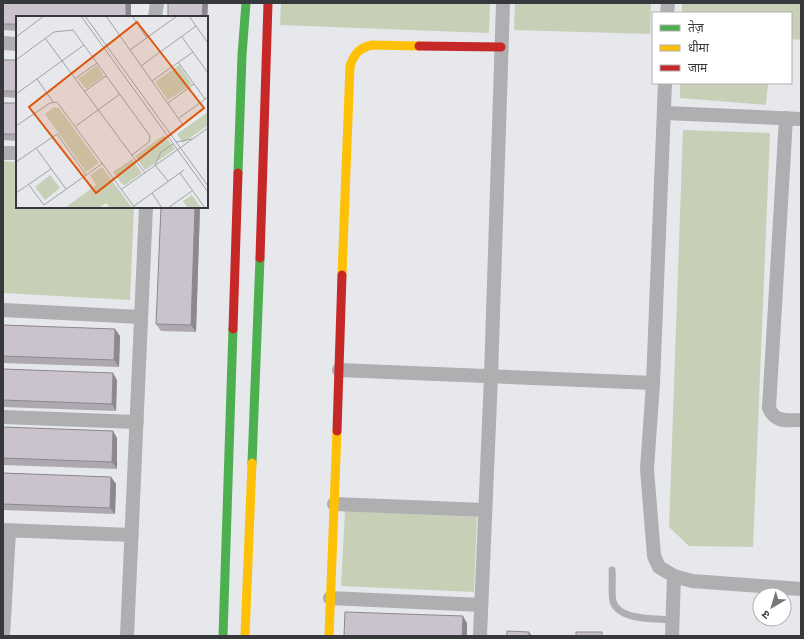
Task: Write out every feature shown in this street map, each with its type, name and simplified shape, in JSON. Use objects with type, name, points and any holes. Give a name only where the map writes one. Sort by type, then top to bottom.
[{"type":"main road","points":[[223,636],[242,63],[246,3]]},
{"type":"main road","points":[[245,636],[259,300],[268,3]]},
{"type":"main road","points":[[328,636],[350,66],[355,52],[364,46],[501,47]]},
{"type":"street","points":[[155,16],[157,3]]},
{"type":"street","points":[[480,636],[484,510],[491,376],[503,3]]},
{"type":"street","points":[[3,43],[16,44]]},
{"type":"street","points":[[665,84],[653,383],[647,469],[654,556],[660,567],[674,576],[692,581],[801,589]]},
{"type":"street","points":[[664,113],[801,119]]},
{"type":"street","points":[[786,118],[769,408],[772,415],[778,419],[801,420]]},
{"type":"street","points":[[3,152],[16,153]]},
{"type":"street","points":[[127,636],[146,208]]},
{"type":"street","points":[[3,310],[141,317]]},
{"type":"street","points":[[339,370],[653,383]]},
{"type":"street","points":[[3,417],[137,422]]},
{"type":"street","points":[[334,504],[484,510]]},
{"type":"street","points":[[3,636],[6,530],[132,535]]},
{"type":"street","points":[[672,636],[674,576]]},
{"type":"street","points":[[330,598],[481,605]]},
{"type":"lane","points":[[612,570],[613,602],[620,612],[634,617],[672,620]]},
{"type":"green space","points":[[281,3],[490,3],[489,33],[280,25]]},
{"type":"green space","points":[[515,3],[651,3],[650,34],[514,30]]},
{"type":"green space","points":[[682,3],[801,3],[801,40],[792,39],[792,12],[682,12]]},
{"type":"green space","points":[[680,84],[768,84],[766,105],[680,98]]},
{"type":"green space","points":[[683,130],[770,133],[753,547],[689,546],[669,527]]},
{"type":"green space","points":[[3,161],[16,162],[16,208],[134,208],[130,300],[3,293]]},
{"type":"green space","points":[[345,511],[477,517],[474,592],[341,586]]},
{"type":"building","points":[[3,3],[126,3],[126,16],[16,16],[16,24],[3,24]]},
{"type":"building","points":[[168,3],[203,3],[202,16],[168,16]]},
{"type":"building","points":[[3,60],[16,60],[16,91],[3,91]]},
{"type":"building","points":[[3,103],[16,103],[16,134],[3,134]]},
{"type":"building","points":[[161,208],[195,208],[191,325],[156,324]]},
{"type":"building","points":[[3,325],[115,329],[114,360],[3,356]]},
{"type":"building","points":[[3,369],[113,373],[112,404],[3,400]]},
{"type":"building","points":[[3,427],[113,431],[112,462],[3,458]]},
{"type":"building","points":[[3,473],[111,477],[110,508],[3,504]]},
{"type":"building","points":[[345,612],[463,616],[462,636],[344,636]]},
{"type":"building","points":[[507,631],[529,632],[529,636],[507,636]]},
{"type":"building","points":[[576,632],[602,632],[602,636],[576,636]]},
{"type":"traffic: fast","points":[[238,173],[242,55],[246,3]]},
{"type":"traffic: fast","points":[[252,463],[260,258]]},
{"type":"traffic: fast","points":[[223,636],[233,329]]},
{"type":"traffic: slow","points":[[342,275],[350,66],[353,58],[358,52],[367,46],[419,46]]},
{"type":"traffic: slow","points":[[329,636],[337,431]]},
{"type":"traffic: slow","points":[[245,636],[252,463]]},
{"type":"traffic: jam","points":[[260,258],[268,3]]},
{"type":"traffic: jam","points":[[419,46],[501,47]]},
{"type":"traffic: jam","points":[[233,329],[238,173]]},
{"type":"traffic: jam","points":[[337,431],[342,275]]}]
